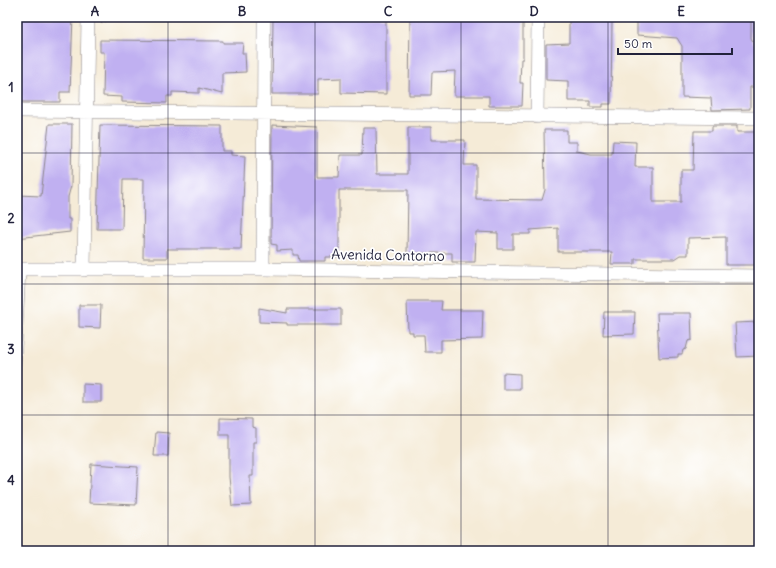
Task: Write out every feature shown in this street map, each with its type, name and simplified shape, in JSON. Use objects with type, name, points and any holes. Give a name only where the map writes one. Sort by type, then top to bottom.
[{"type":"street","points":[[84,270],[88,17]]},
{"type":"street","points":[[263,269],[264,17]]},
{"type":"street","points":[[537,117],[538,17]]},
{"type":"street","points":[[17,111],[759,118]]},
{"type":"street","name":"Avenida Contorno","points":[[19,269],[263,269],[759,276]]},
{"type":"lane","points":[[17,367],[19,269]]},
{"type":"building","points":[[17,17],[73,17],[70,92],[60,92],[60,102],[17,102]]},
{"type":"building","points":[[273,17],[386,17],[386,94],[341,93],[341,78],[318,79],[318,94],[272,94]]},
{"type":"building","points":[[410,17],[523,17],[523,59],[521,59],[520,83],[523,83],[522,106],[489,106],[489,96],[454,96],[455,71],[432,72],[431,95],[409,95]]},
{"type":"building","points":[[573,17],[589,17],[589,21],[612,21],[611,104],[603,104],[603,107],[590,107],[590,101],[568,101],[568,81],[546,80],[546,44],[569,43],[569,20]]},
{"type":"building","points":[[660,17],[751,17],[751,38],[756,47],[759,47],[759,65],[757,65],[757,83],[754,83],[754,87],[750,87],[750,109],[712,110],[711,98],[682,97],[682,46],[677,38],[637,35],[637,20],[660,20]]},
{"type":"building","points":[[100,40],[223,41],[223,43],[243,43],[242,53],[245,53],[246,72],[222,73],[222,94],[199,88],[199,93],[172,92],[172,96],[167,96],[167,103],[122,102],[122,97],[103,96],[104,52],[100,52]]},
{"type":"building","points":[[49,124],[72,124],[71,186],[68,197],[68,219],[70,219],[70,232],[17,238],[17,195],[41,196]]},
{"type":"building","points":[[100,125],[222,126],[222,151],[231,151],[231,155],[245,156],[241,249],[167,249],[167,258],[143,258],[144,179],[123,179],[122,229],[97,229]]},
{"type":"building","points":[[272,125],[317,127],[317,177],[339,177],[340,155],[362,155],[363,128],[376,128],[377,174],[408,174],[408,127],[431,127],[431,140],[465,140],[464,165],[476,165],[476,199],[542,200],[545,190],[544,130],[567,130],[567,142],[577,142],[577,151],[591,154],[612,154],[613,141],[636,142],[635,167],[653,167],[653,202],[681,202],[681,170],[693,170],[694,131],[712,131],[712,126],[737,126],[737,132],[759,132],[759,265],[726,265],[726,237],[688,238],[688,255],[680,255],[674,259],[635,259],[635,264],[611,264],[612,252],[558,252],[558,228],[530,230],[530,234],[513,234],[513,249],[498,249],[498,233],[476,232],[475,262],[452,262],[452,253],[407,253],[408,190],[339,190],[339,257],[325,257],[325,261],[299,261],[298,255],[293,255],[293,250],[277,251],[277,245],[271,244]]},
{"type":"building","points":[[407,301],[442,301],[441,310],[483,310],[482,339],[441,340],[441,352],[425,352],[424,335],[413,335],[413,332],[408,332]]},
{"type":"building","points":[[79,305],[101,305],[100,328],[79,327]]},
{"type":"building","points":[[259,308],[287,313],[287,309],[341,309],[341,325],[287,325],[287,323],[259,322]]},
{"type":"building","points":[[604,312],[635,312],[634,334],[603,335]]},
{"type":"building","points":[[657,313],[691,313],[692,340],[688,341],[686,349],[683,350],[682,354],[678,354],[678,357],[659,358]]},
{"type":"building","points":[[759,322],[759,356],[737,357],[735,323]]},
{"type":"building","points":[[503,373],[520,374],[520,389],[503,389]]},
{"type":"building","points":[[83,384],[101,385],[101,402],[83,402]]},
{"type":"building","points":[[220,418],[252,419],[252,427],[256,428],[256,442],[253,442],[253,476],[250,476],[251,505],[232,506],[229,477],[229,435],[220,435]]},
{"type":"building","points":[[156,432],[169,433],[168,456],[154,456]]},
{"type":"building","points":[[91,464],[138,467],[136,505],[89,503]]}]
